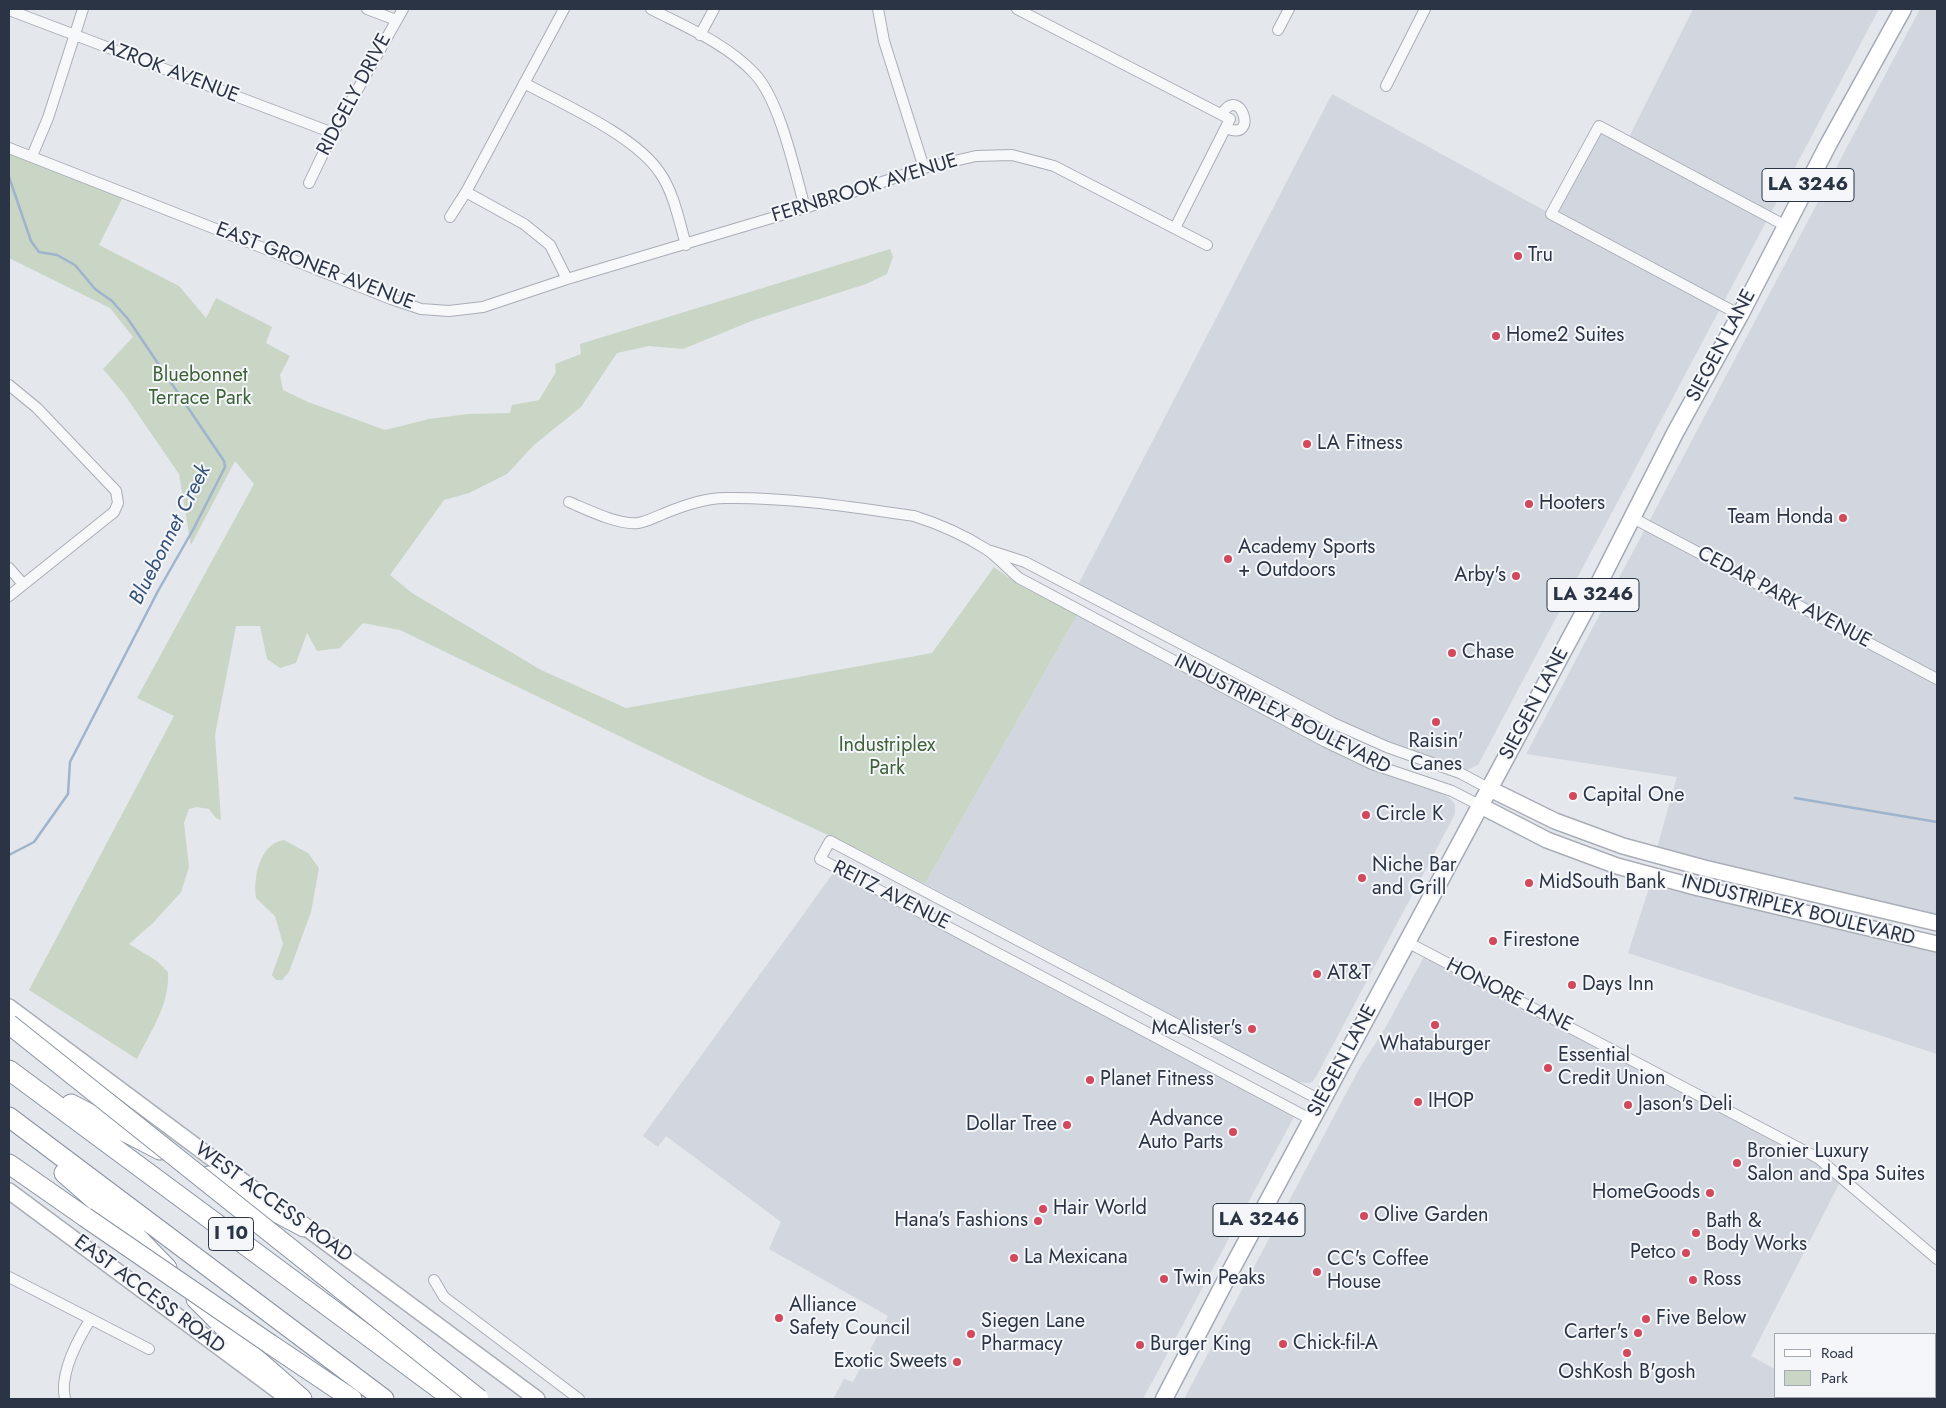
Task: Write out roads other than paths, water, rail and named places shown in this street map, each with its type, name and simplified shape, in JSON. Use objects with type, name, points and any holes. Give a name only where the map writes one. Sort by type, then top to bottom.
[{"type":"highway","points":[[9,1024],[479,1399]]},
{"type":"highway","points":[[13,1073],[304,1227]]},
{"type":"highway","name":"I 10","points":[[13,1073],[453,1399]]},
{"type":"highway","name":"I 10","points":[[9,1117],[384,1399]]},
{"type":"highway","points":[[9,1128],[137,1237],[224,1327],[269,1371],[302,1399]]},
{"type":"highway","points":[[9,1164],[352,1399]]},
{"type":"main road","name":"SIEGEN LANE","points":[[1164,1399],[1589,603],[1704,378],[1740,315],[1903,9]]},
{"type":"main road","name":"INDUSTRIPLEX BOULEVARD","points":[[1490,790],[1555,821],[1623,846],[1704,868],[1937,923]]},
{"type":"main road","name":"INDUSTRIPLEX BOULEVARD","points":[[1481,806],[1547,840],[1617,866],[1699,888],[1937,944]]},
{"type":"main road","name":"WEST ACCESS ROAD","points":[[9,1007],[537,1399]]},
{"type":"main road","name":"EAST ACCESS ROAD","points":[[9,1192],[289,1399]]},
{"type":"street","points":[[32,156],[48,118],[83,9]]},
{"type":"street","points":[[367,9],[396,20]]},
{"type":"street","name":"RIDGELY DRIVE","points":[[309,183],[333,133],[402,9]]},
{"type":"street","points":[[450,217],[466,192],[564,9]]},
{"type":"street","points":[[651,9],[731,54],[755,74],[772,102],[785,138],[805,208]]},
{"type":"street","points":[[700,35],[714,9]]},
{"type":"street","points":[[878,9],[884,41],[924,168]]},
{"type":"street","points":[[1017,9],[1226,120],[1175,228]]},
{"type":"street","points":[[1278,30],[1289,9]]},
{"type":"street","points":[[1386,86],[1425,9]]},
{"type":"street","name":"AZROK AVENUE","points":[[9,10],[333,133]]},
{"type":"street","points":[[524,82],[610,130],[639,149],[660,173],[672,198],[686,245]]},
{"type":"street","points":[[1740,315],[1551,214],[1599,126],[1786,226]]},
{"type":"street","name":"EAST GRONER AVENUE","points":[[9,148],[390,299],[421,309],[449,311],[483,307],[567,279],[686,245]]},
{"type":"street","name":"FERNBROOK AVENUE","points":[[686,245],[924,168],[976,156],[1012,155],[1054,166],[1207,246]]},
{"type":"street","points":[[466,192],[524,224],[550,245],[567,279]]},
{"type":"street","points":[[9,385],[37,408],[116,491],[118,503],[114,512],[9,596]]},
{"type":"street","name":"INDUSTRIPLEX BOULEVARD","points":[[569,502],[591,512],[623,522],[638,523],[676,508],[707,500],[724,498],[763,499],[876,511],[914,516],[927,520],[961,535],[987,550],[1019,578],[1324,741],[1372,764],[1452,791],[1481,806]]},
{"type":"street","name":"CEDAR PARK AVENUE","points":[[1631,518],[1937,679]]},
{"type":"street","name":"INDUSTRIPLEX BOULEVARD","points":[[987,550],[1025,562],[1333,723],[1387,748],[1460,773],[1490,790]]},
{"type":"street","points":[[9,568],[23,584]]},
{"type":"street","name":"REITZ AVENUE","points":[[1312,1120],[820,859],[830,841],[1322,1101]]},
{"type":"street","name":"HONORE LANE","points":[[1407,942],[1818,1158],[1937,1259]]},
{"type":"street","points":[[9,1277],[149,1349]]},
{"type":"street","points":[[434,1280],[444,1297],[579,1399]]},
{"type":"street","points":[[66,1399],[64,1394],[67,1367],[80,1337],[90,1320]]},
{"type":"waterway","name":"Bluebonnet Creek","points":[[9,177],[31,241],[39,252],[57,255],[75,265],[95,289],[112,301],[128,319],[224,461],[225,467],[194,528],[158,591],[70,762],[68,794],[34,842],[9,855]]},
{"type":"waterway","points":[[1795,798],[1937,822]]},
{"type":"place","name":"Tru","points":[[1518,256]]},
{"type":"place","name":"Home2 Suites","points":[[1496,336]]},
{"type":"place","name":"LA Fitness","points":[[1307,444]]},
{"type":"place","name":"Hooters","points":[[1529,504]]},
{"type":"place","name":"Team Honda","points":[[1843,518]]},
{"type":"place","name":"Academy Sports + Outdoors","points":[[1228,559]]},
{"type":"place","name":"Arby's","points":[[1516,576]]},
{"type":"place","name":"Chase","points":[[1452,653]]},
{"type":"place","name":"Raisin' Canes","points":[[1436,722]]},
{"type":"place","name":"Capital One","points":[[1573,796]]},
{"type":"place","name":"Circle K","points":[[1366,815]]},
{"type":"place","name":"Niche Bar and Grill","points":[[1362,878]]},
{"type":"place","name":"MidSouth Bank","points":[[1529,883]]},
{"type":"place","name":"Firestone","points":[[1493,941]]},
{"type":"place","name":"AT&T","points":[[1317,974]]},
{"type":"place","name":"Days Inn","points":[[1572,985]]},
{"type":"place","name":"Whataburger","points":[[1435,1025]]},
{"type":"place","name":"McAlister's","points":[[1252,1029]]},
{"type":"place","name":"Essential Credit Union","points":[[1548,1068]]},
{"type":"place","name":"Planet Fitness","points":[[1090,1080]]},
{"type":"place","name":"IHOP","points":[[1418,1102]]},
{"type":"place","name":"Jason's Deli","points":[[1628,1105]]},
{"type":"place","name":"Dollar Tree","points":[[1067,1125]]},
{"type":"place","name":"Advance Auto Parts","points":[[1233,1132]]},
{"type":"place","name":"Bronier Luxury Salon and Spa Suites","points":[[1737,1163]]},
{"type":"place","name":"HomeGoods","points":[[1710,1193]]},
{"type":"place","name":"Hair World","points":[[1043,1209]]},
{"type":"place","name":"Olive Garden","points":[[1364,1216]]},
{"type":"place","name":"Hana's Fashions","points":[[1038,1221]]},
{"type":"place","name":"Bath & Body Works","points":[[1696,1233]]},
{"type":"place","name":"Petco","points":[[1686,1253]]},
{"type":"place","name":"La Mexicana","points":[[1014,1258]]},
{"type":"place","name":"CC's Coffee House","points":[[1317,1272]]},
{"type":"place","name":"Twin Peaks","points":[[1164,1279]]},
{"type":"place","name":"Ross","points":[[1693,1280]]},
{"type":"place","name":"Alliance Safety Council","points":[[779,1318]]},
{"type":"place","name":"Five Below","points":[[1646,1319]]},
{"type":"place","name":"Carter's","points":[[1638,1333]]},
{"type":"place","name":"Siegen Lane Pharmacy","points":[[971,1334]]},
{"type":"place","name":"Chick-fil-A","points":[[1283,1344]]},
{"type":"place","name":"Burger King","points":[[1140,1345]]},
{"type":"place","name":"OshKosh B'gosh","points":[[1627,1353]]},
{"type":"place","name":"Exotic Sweets","points":[[957,1362]]},
{"type":"park label","name":"Bluebonnet Terrace Park","points":[[200,388]]},
{"type":"park label","name":"Industriplex Park","points":[[887,758]]}]
